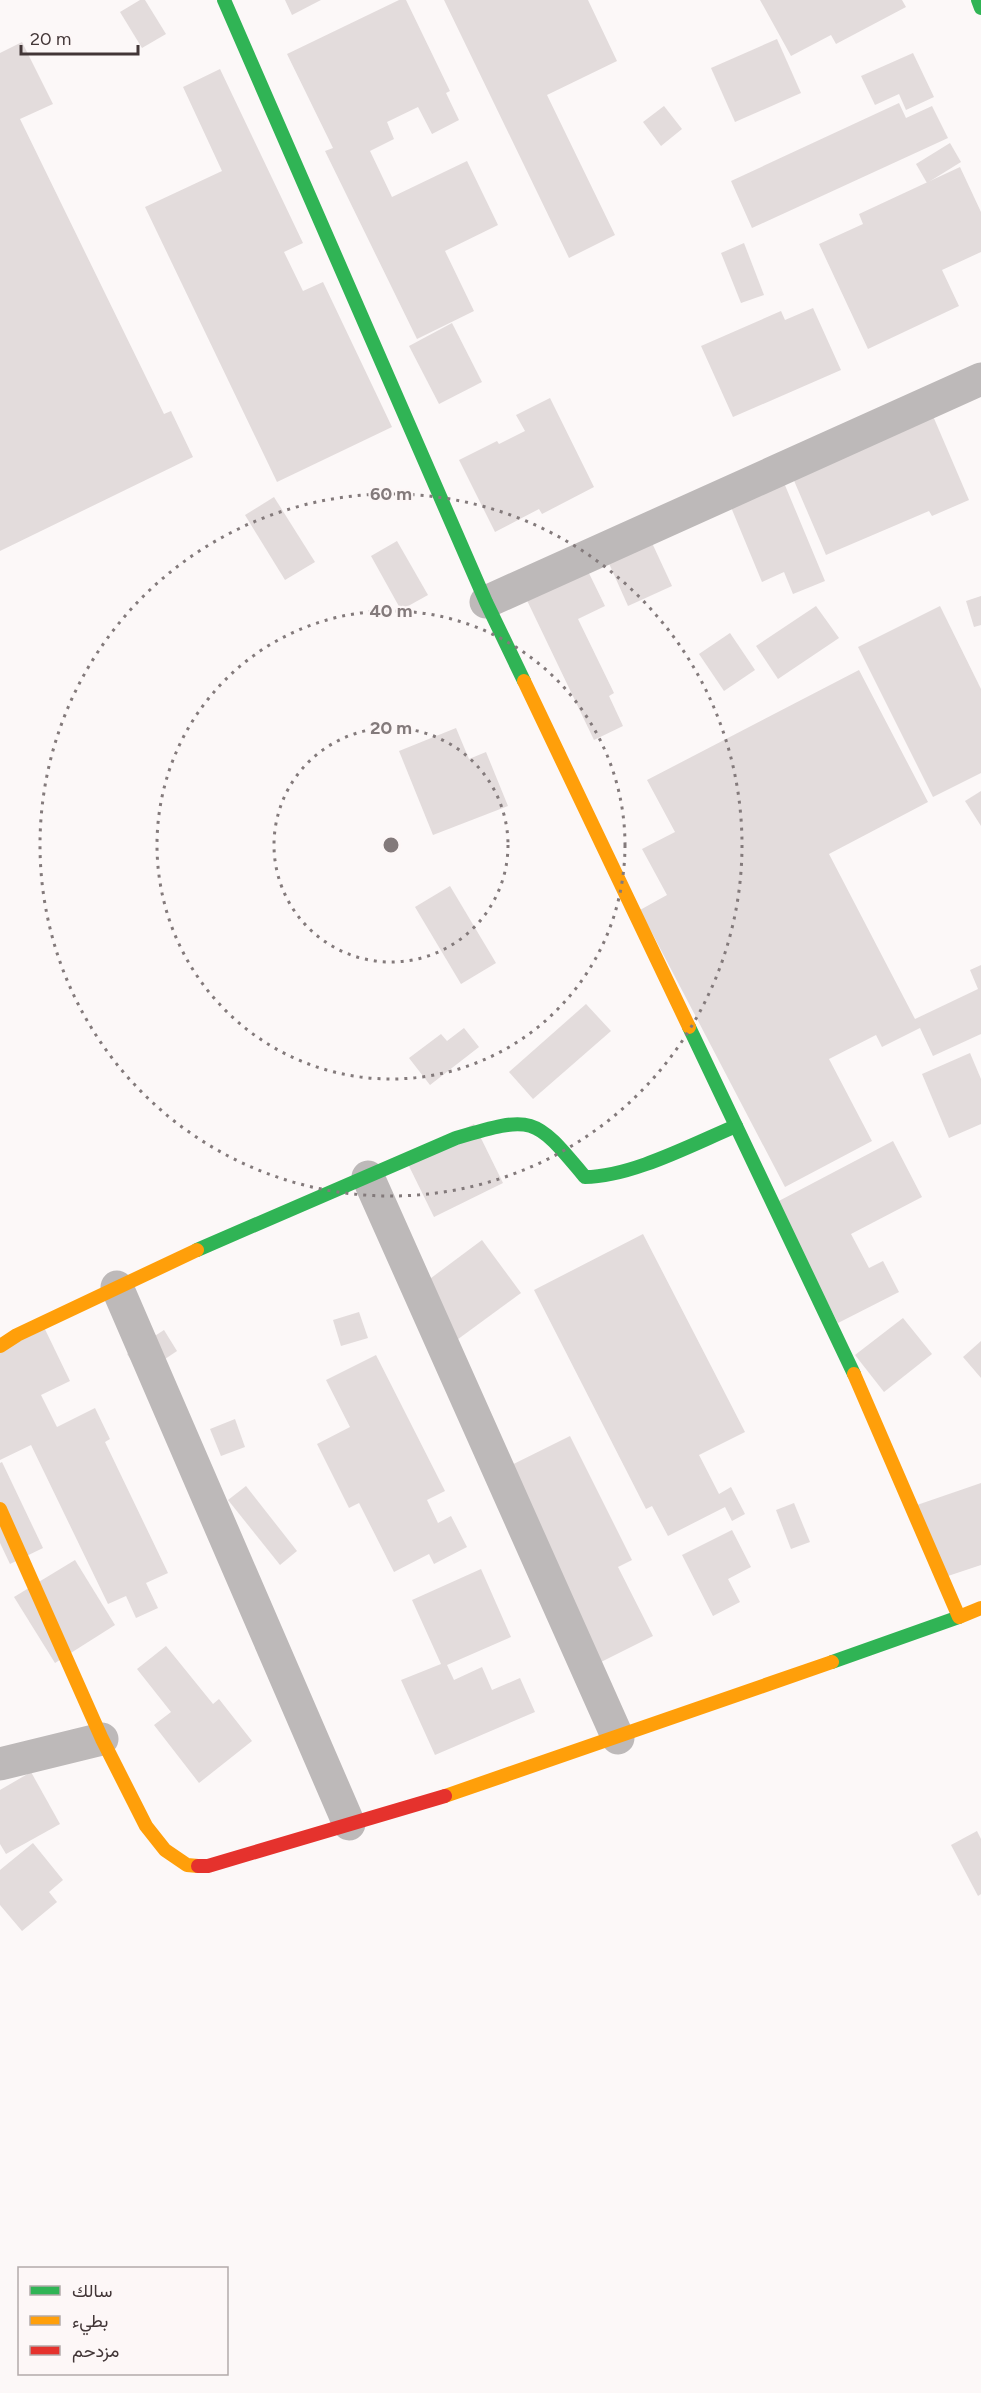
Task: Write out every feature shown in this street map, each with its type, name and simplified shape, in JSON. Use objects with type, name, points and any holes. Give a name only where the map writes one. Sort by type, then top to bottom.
[{"type":"street","points":[[224,0],[486,602],[869,1405],[959,1617]]},
{"type":"street","points":[[978,0],[981,8]]},
{"type":"street","points":[[486,602],[981,379]]},
{"type":"street","points":[[0,1346],[17,1335],[117,1287],[456,1138],[508,1124],[538,1127],[554,1139],[585,1176],[603,1177],[626,1171],[736,1126]]},
{"type":"street","points":[[368,1177],[618,1738]]},
{"type":"street","points":[[117,1287],[349,1824]]},
{"type":"street","points":[[0,1509],[102,1739],[146,1826],[165,1850],[187,1865],[208,1866],[457,1792],[618,1738],[981,1608]]},
{"type":"street","points":[[0,1764],[102,1739]]},
{"type":"building","points":[[140,0],[145,0],[166,34],[142,48],[120,12]]},
{"type":"building","points":[[285,0],[321,0],[292,15]]},
{"type":"building","points":[[399,0],[406,0],[450,91],[446,93],[459,120],[432,134],[418,107],[387,122],[394,139],[370,151],[392,197],[467,161],[498,225],[445,251],[474,311],[417,339],[325,151],[333,148],[287,54]]},
{"type":"building","points":[[444,0],[588,0],[617,61],[547,95],[615,235],[569,258]]},
{"type":"building","points":[[760,0],[902,0],[906,7],[836,44],[831,35],[791,56]]},
{"type":"building","points":[[777,39],[801,93],[735,122],[711,68]]},
{"type":"building","points":[[22,42],[53,104],[20,119],[164,414],[171,411],[193,457],[0,551],[0,53]]},
{"type":"building","points":[[913,53],[934,97],[906,110],[899,94],[875,105],[861,76]]},
{"type":"building","points":[[220,69],[303,243],[284,252],[303,291],[323,282],[392,427],[277,482],[145,207],[222,171],[183,87]]},
{"type":"building","points":[[899,103],[906,118],[932,106],[948,138],[752,228],[731,181]]},
{"type":"building","points":[[664,106],[682,129],[661,146],[643,122]]},
{"type":"building","points":[[950,143],[961,162],[927,183],[916,164]]},
{"type":"building","points":[[960,167],[981,212],[981,252],[942,270],[959,306],[868,349],[819,244],[863,224],[859,214]]},
{"type":"building","points":[[744,243],[764,295],[741,303],[721,253]]},
{"type":"building","points":[[813,308],[841,370],[733,417],[701,346],[781,311],[785,320]]},
{"type":"building","points":[[452,323],[482,382],[439,404],[409,346]]},
{"type":"building","points":[[550,398],[594,487],[542,514],[539,509],[495,532],[459,460],[497,441],[499,444],[525,431],[516,415]]},
{"type":"building","points":[[930,409],[969,500],[932,516],[929,511],[826,555],[789,469]]},
{"type":"building","points":[[782,478],[825,581],[793,594],[784,572],[762,582],[728,500]]},
{"type":"building","points":[[274,497],[315,562],[285,580],[245,515]]},
{"type":"building","points":[[646,530],[672,586],[628,606],[603,550]]},
{"type":"building","points":[[397,541],[428,595],[401,610],[371,556]]},
{"type":"building","points":[[583,561],[605,606],[578,619],[614,693],[609,696],[623,726],[594,740],[522,590]]},
{"type":"building","points":[[981,596],[981,625],[974,627],[966,601]]},
{"type":"building","points":[[816,606],[839,638],[778,679],[756,646]]},
{"type":"building","points":[[940,606],[981,689],[981,773],[933,797],[858,647]]},
{"type":"building","points":[[730,633],[755,670],[724,691],[699,654]]},
{"type":"building","points":[[859,670],[928,802],[829,854],[915,1019],[978,989],[970,970],[981,965],[981,1034],[933,1056],[920,1028],[882,1047],[876,1035],[829,1059],[872,1141],[785,1187],[640,910],[667,895],[642,849],[675,832],[647,780]]},
{"type":"building","points":[[456,728],[469,759],[486,752],[508,806],[433,835],[399,751]]},
{"type":"building","points":[[981,791],[981,826],[965,801]]},
{"type":"building","points":[[450,886],[496,963],[461,984],[415,907]]},
{"type":"building","points":[[586,1004],[611,1031],[533,1099],[509,1072]]},
{"type":"building","points":[[464,1028],[479,1047],[430,1085],[409,1058],[441,1034],[447,1041]]},
{"type":"building","points":[[970,1053],[981,1079],[981,1124],[949,1138],[922,1074]]},
{"type":"building","points":[[474,1124],[503,1183],[434,1217],[405,1158]]},
{"type":"building","points":[[893,1141],[922,1197],[851,1234],[869,1268],[883,1261],[899,1292],[838,1323],[775,1203]]},
{"type":"building","points":[[643,1234],[745,1432],[699,1455],[719,1494],[731,1487],[745,1514],[732,1521],[725,1507],[668,1536],[652,1506],[646,1509],[534,1290]]},
{"type":"building","points":[[482,1240],[521,1293],[450,1345],[411,1293]]},
{"type":"building","points":[[359,1312],[368,1338],[341,1346],[333,1320]]},
{"type":"building","points":[[903,1318],[932,1354],[884,1392],[855,1355]]},
{"type":"building","points":[[40,1319],[70,1381],[41,1395],[57,1427],[95,1408],[110,1439],[105,1442],[168,1573],[146,1583],[158,1608],[136,1618],[126,1596],[108,1604],[31,1445],[0,1460],[0,1338]]},
{"type":"building","points":[[164,1330],[177,1351],[141,1375],[127,1354]]},
{"type":"building","points":[[981,1341],[981,1378],[963,1357]]},
{"type":"building","points":[[376,1355],[445,1491],[427,1500],[438,1523],[451,1516],[467,1547],[434,1564],[429,1554],[394,1572],[359,1503],[349,1508],[317,1444],[350,1427],[326,1380]]},
{"type":"building","points":[[235,1419],[245,1447],[221,1456],[210,1429]]},
{"type":"building","points":[[570,1436],[632,1560],[618,1567],[653,1636],[585,1670],[487,1477]]},
{"type":"building","points":[[2,1462],[43,1548],[10,1564],[0,1543],[0,1463]]},
{"type":"building","points":[[981,1483],[981,1565],[942,1578],[917,1505]]},
{"type":"building","points":[[246,1486],[297,1551],[280,1565],[228,1500]]},
{"type":"building","points":[[794,1503],[810,1542],[791,1549],[776,1510]]},
{"type":"building","points":[[732,1530],[751,1567],[728,1579],[740,1602],[713,1616],[682,1555]]},
{"type":"building","points":[[75,1560],[115,1625],[55,1663],[14,1597]]},
{"type":"building","points":[[481,1569],[511,1637],[447,1665],[454,1680],[482,1667],[492,1690],[520,1678],[535,1712],[435,1755],[401,1680],[441,1664],[412,1600]]},
{"type":"building","points":[[166,1646],[213,1704],[219,1699],[252,1741],[199,1783],[154,1725],[171,1712],[137,1669]]},
{"type":"building","points":[[31,1772],[60,1824],[6,1854],[0,1844],[0,1790]]},
{"type":"building","points":[[977,1831],[981,1839],[981,1894],[978,1896],[951,1845]]},
{"type":"building","points":[[33,1843],[63,1880],[49,1892],[57,1902],[22,1931],[0,1905],[0,1870]]},
{"type":"traffic: fast","points":[[224,0],[486,602],[524,681]]},
{"type":"traffic: fast","points":[[978,0],[981,8]]},
{"type":"traffic: fast","points":[[689,1027],[854,1374]]},
{"type":"traffic: fast","points":[[197,1250],[456,1138],[502,1126],[518,1124],[531,1126],[542,1132],[585,1177],[603,1176],[642,1166],[736,1126]]},
{"type":"traffic: fast","points":[[832,1662],[959,1617]]},
{"type":"traffic: slow","points":[[524,681],[689,1027]]},
{"type":"traffic: slow","points":[[0,1346],[17,1335],[197,1250]]},
{"type":"traffic: slow","points":[[854,1374],[959,1617],[981,1608]]},
{"type":"traffic: slow","points":[[0,1509],[102,1739],[146,1826],[165,1850],[187,1865],[198,1866]]},
{"type":"traffic: slow","points":[[445,1796],[832,1662]]},
{"type":"traffic: jam","points":[[198,1866],[208,1866],[445,1796]]}]
